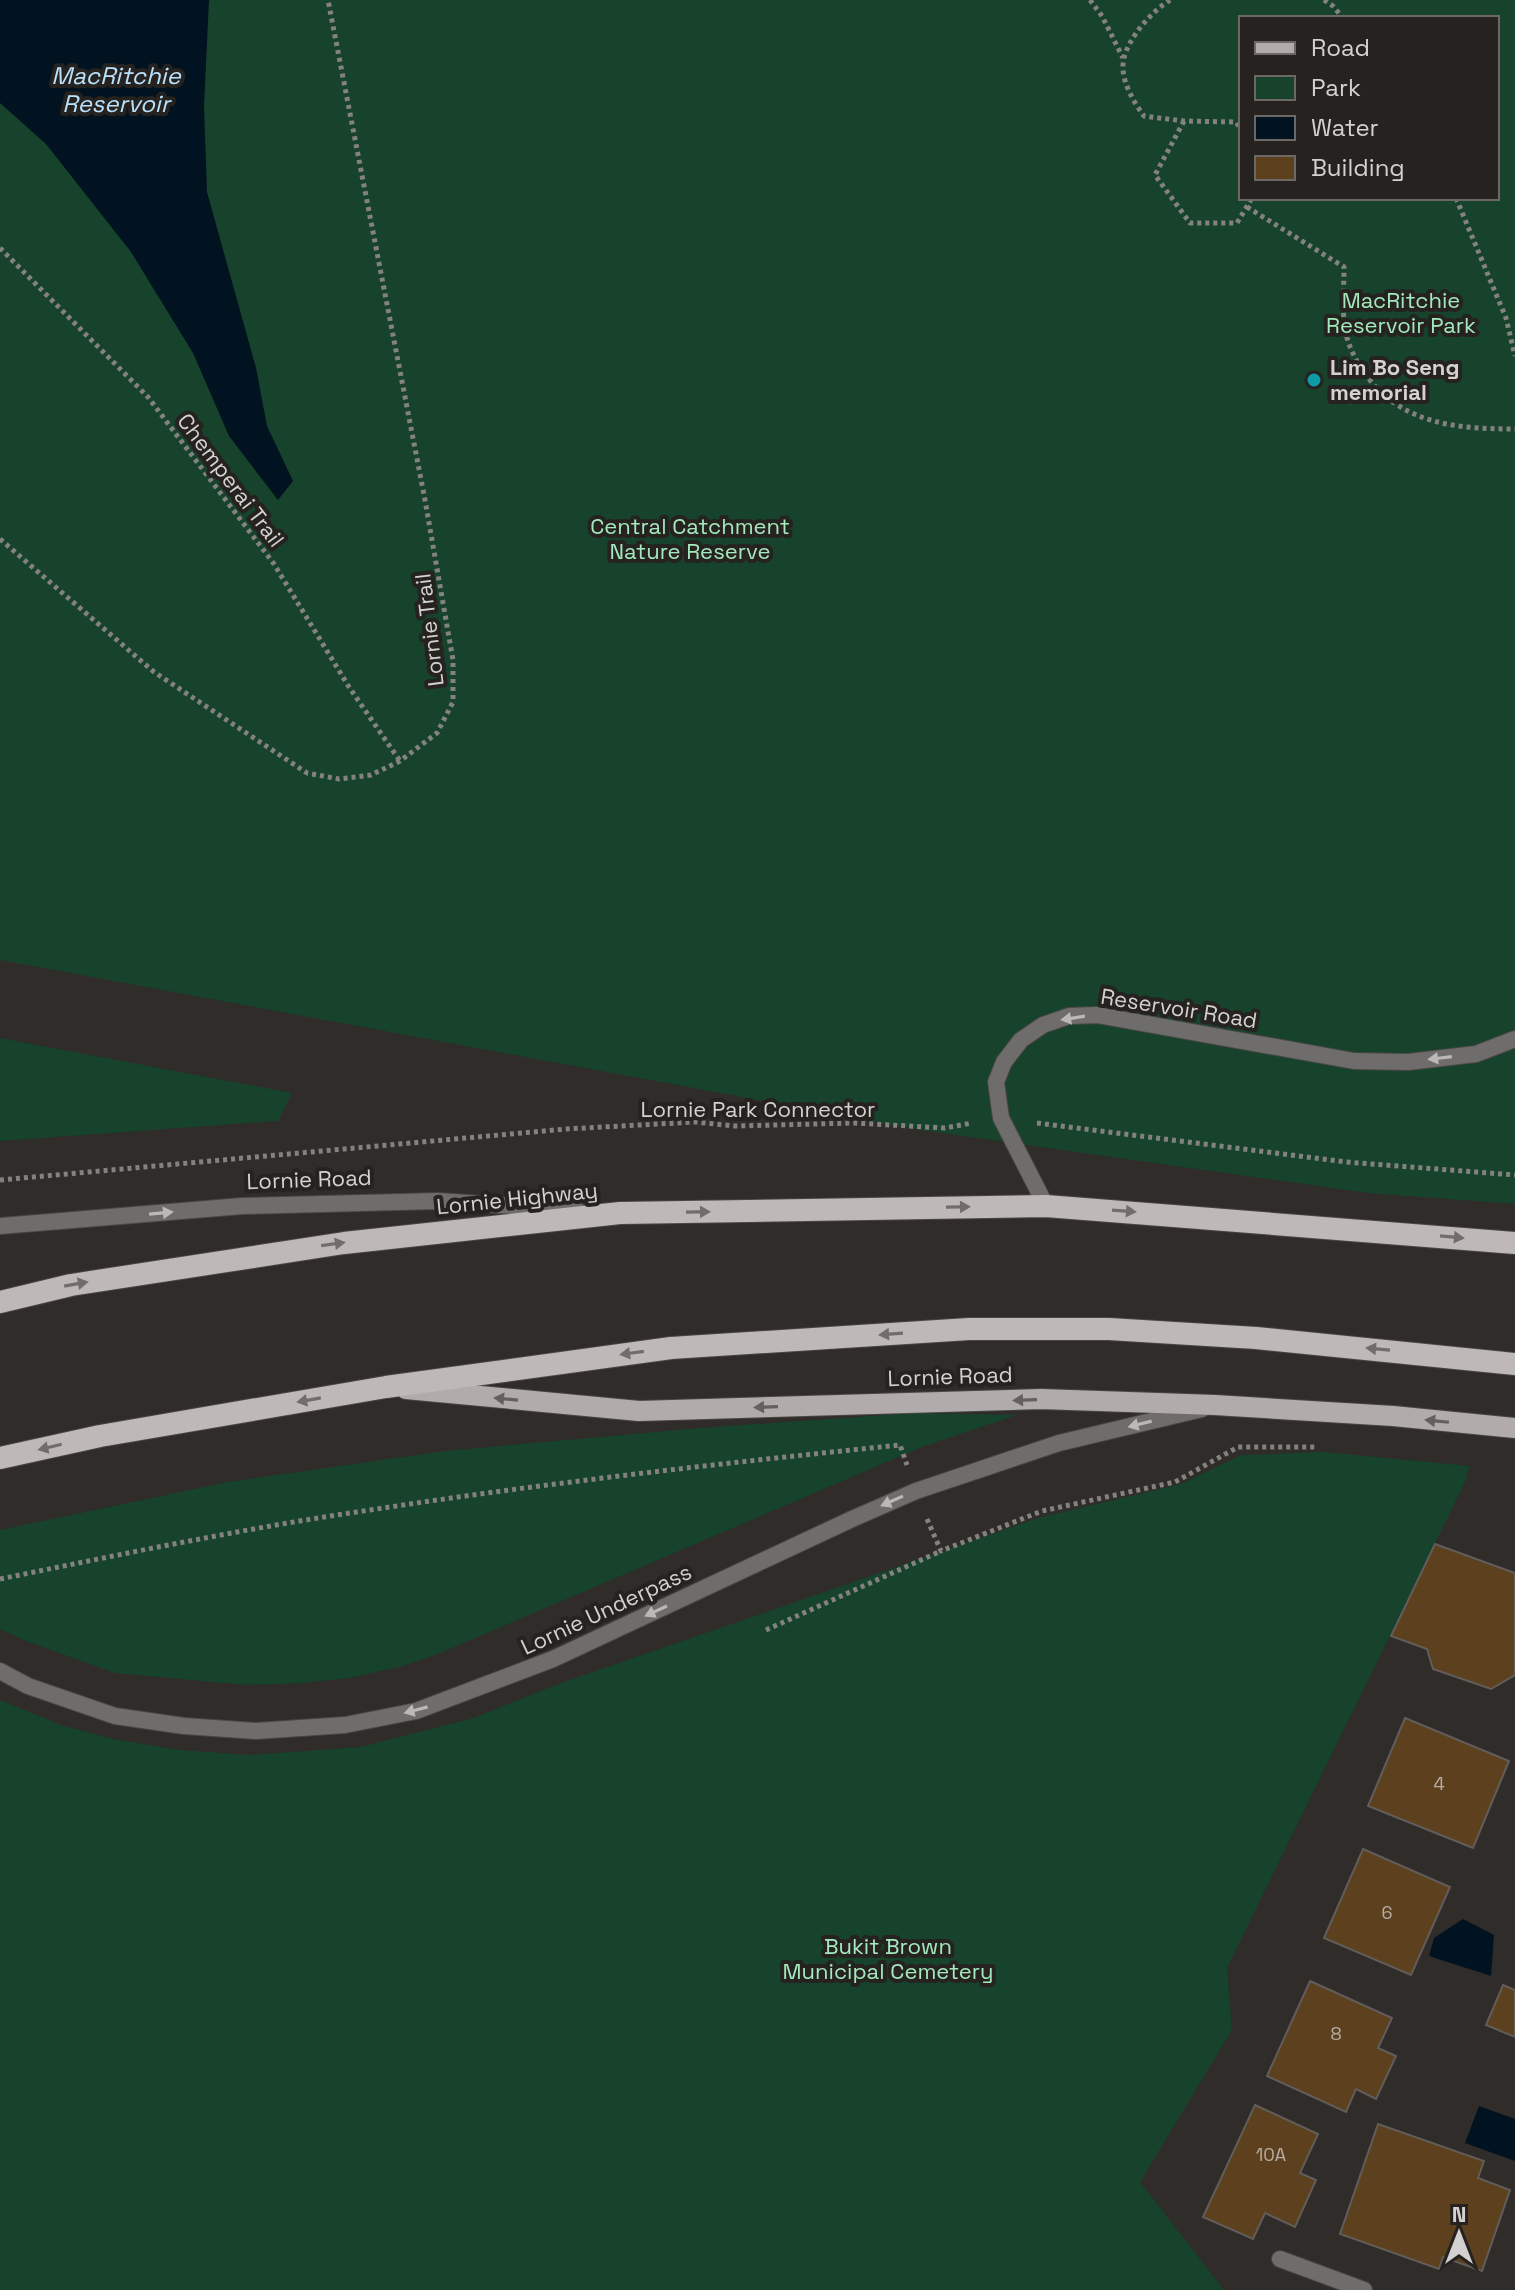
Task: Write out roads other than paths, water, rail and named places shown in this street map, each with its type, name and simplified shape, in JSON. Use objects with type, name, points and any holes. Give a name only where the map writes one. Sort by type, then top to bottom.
[{"type":"highway","name":"Lornie Highway","points":[[0,1302],[71,1285],[344,1243],[620,1213],[1046,1206]]},
{"type":"highway","points":[[1046,1206],[1515,1243]]},
{"type":"highway","name":"Lornie Road","points":[[386,1387],[671,1348],[969,1329],[1109,1329],[1256,1338],[1515,1364]]},
{"type":"highway","points":[[0,1458],[100,1436],[386,1387]]},
{"type":"main road","name":"Lornie Road","points":[[386,1387],[639,1411],[1041,1399],[1215,1405],[1393,1416],[1515,1428]]},
{"type":"street","name":"Reservoir Road","points":[[1046,1206],[1001,1118],[996,1082],[1004,1062],[1021,1040],[1043,1025],[1069,1016],[1097,1015],[1354,1061],[1408,1062],[1476,1054],[1515,1039]]},
{"type":"street","name":"Lornie Road","points":[[0,1226],[242,1206],[438,1201],[620,1213]]},
{"type":"street","name":"Lornie Underpass","points":[[0,1671],[28,1686],[115,1716],[184,1726],[256,1731],[345,1725],[416,1711],[553,1659],[916,1491],[1059,1443],[1215,1405]]},
{"type":"street","points":[[1280,2259],[1364,2290]]},
{"type":"water","name":"MacRitchie Reservoir","points":[[0,0],[209,0],[204,106],[207,192],[256,368],[267,426],[293,481],[278,500],[229,436],[193,353],[131,252],[46,144],[0,103]]},
{"type":"water","points":[[1463,1919],[1494,1935],[1491,1976],[1429,1956],[1434,1938]]},
{"type":"water","points":[[1479,2106],[1515,2119],[1515,2161],[1465,2143]]},
{"type":"place","name":"Lim Bo Seng memorial","points":[[1314,380]]},
{"type":"park label","name":"MacRitchie Reservoir Park","points":[[1401,312]]},
{"type":"park label","name":"Central Catchment Nature Reserve","points":[[690,538]]},
{"type":"park label","name":"Bukit Brown Municipal Cemetery","points":[[888,1958]]}]
